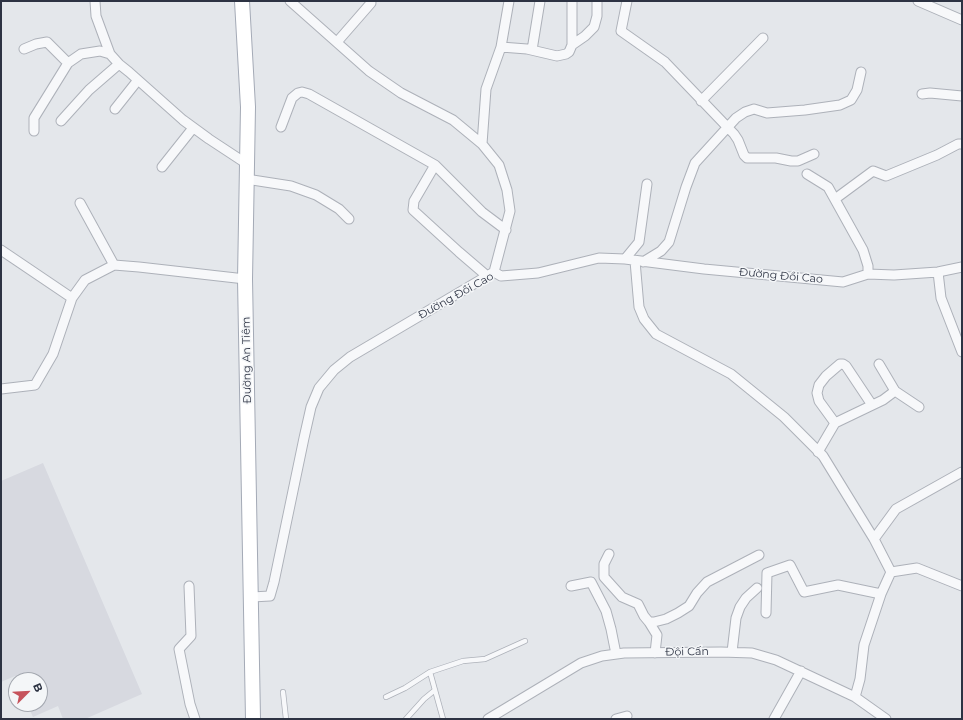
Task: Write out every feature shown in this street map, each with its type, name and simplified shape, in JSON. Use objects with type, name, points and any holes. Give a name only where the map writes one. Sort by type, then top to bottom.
[{"type":"main road","name":"Đường An Tiêm","points":[[242,1],[248,107],[245,279],[252,597],[253,719]]},
{"type":"street","points":[[95,1],[96,16],[110,54],[119,64],[193,128],[247,164]]},
{"type":"street","points":[[290,1],[369,71],[401,93],[453,120],[482,144],[499,165],[507,190],[510,211],[506,230],[491,274],[459,252],[413,210],[414,201],[435,165]]},
{"type":"street","points":[[482,144],[486,89],[501,46],[509,1]]},
{"type":"street","points":[[532,50],[540,1]]},
{"type":"street","points":[[501,46],[532,50],[558,56],[562,56],[569,52],[572,45],[572,1]]},
{"type":"street","points":[[572,45],[586,36],[594,27],[597,16],[597,1]]},
{"type":"street","points":[[627,1],[621,31],[665,62],[738,140],[744,155],[747,158],[776,158],[791,161],[814,154]]},
{"type":"street","points":[[918,1],[962,20]]},
{"type":"street","points":[[336,42],[371,3]]},
{"type":"street","points":[[701,101],[763,38]]},
{"type":"street","points":[[24,49],[36,44],[47,42],[68,63]]},
{"type":"street","points":[[34,131],[34,118],[68,63],[81,54],[100,51],[110,54]]},
{"type":"street","points":[[61,121],[89,90],[119,64]]},
{"type":"street","points":[[861,72],[857,90],[851,100],[840,105],[805,110],[766,113],[754,109],[745,112],[736,118],[695,163],[669,242],[661,251],[639,261],[639,307],[644,319],[656,334],[731,374],[784,417],[823,456],[874,539],[891,572]]},
{"type":"street","points":[[115,109],[138,80]]},
{"type":"street","points":[[281,127],[292,98],[298,93],[305,92],[435,165],[482,212],[506,230]]},
{"type":"street","points":[[922,94],[930,93],[962,96]]},
{"type":"street","points":[[162,167],[193,128]]},
{"type":"street","points":[[835,199],[873,171],[886,176],[937,155],[958,144],[962,144]]},
{"type":"street","points":[[807,174],[828,187],[863,250],[868,266],[868,274]]},
{"type":"street","points":[[246,179],[292,186],[316,194],[339,208],[349,218]]},
{"type":"street","points":[[625,259],[639,242],[647,184]]},
{"type":"street","points":[[80,203],[114,265]]},
{"type":"street","points":[[1,250],[72,298]]},
{"type":"street","name":"Đường Đồi Cao","points":[[252,597],[270,596],[311,407],[319,388],[334,370],[350,357],[491,274],[502,276],[531,274],[599,258],[625,259],[778,277],[843,282],[868,274],[894,275],[938,272],[962,267]]},
{"type":"street","points":[[1,389],[35,385],[53,354],[72,298],[85,280],[114,265],[245,279]]},
{"type":"street","points":[[938,272],[941,298],[962,352]]},
{"type":"street","points":[[835,423],[819,401],[817,393],[819,385],[826,376],[840,364],[846,366],[872,405]]},
{"type":"street","points":[[879,364],[895,391],[919,407]]},
{"type":"street","points":[[818,452],[835,423],[883,400],[895,391]]},
{"type":"street","points":[[874,539],[896,509],[962,472]]},
{"type":"street","points":[[610,554],[604,564],[604,577],[622,597],[638,604],[657,635],[655,653]]},
{"type":"street","points":[[649,622],[666,619],[678,613],[689,606],[697,593],[707,582],[759,555]]},
{"type":"street","points":[[766,613],[767,573],[790,565],[804,592],[838,585],[881,594]]},
{"type":"street","points":[[891,572],[917,568],[962,586]]},
{"type":"street","points":[[855,697],[860,679],[864,644],[881,594],[891,572]]},
{"type":"street","points":[[571,586],[591,582],[606,611],[616,654]]},
{"type":"street","points":[[189,586],[191,636],[179,649],[190,704],[195,719]]},
{"type":"street","points":[[732,652],[736,618],[740,607],[746,598],[757,588]]},
{"type":"street","name":"Đội Cấn","points":[[488,719],[581,663],[602,656],[616,654],[732,652],[752,653],[776,660],[855,697],[886,719]]},
{"type":"street","points":[[774,719],[801,671]]},
{"type":"street","points":[[616,719],[627,716]]},
{"type":"lane","points":[[386,697],[405,688],[430,672],[463,661],[485,659],[525,640]]},
{"type":"lane","points":[[430,672],[443,719]]},
{"type":"lane","points":[[406,719],[424,699],[435,690]]},
{"type":"lane","points":[[283,692],[286,719]]},
{"type":"shaded area","points":[[43,463],[142,694],[85,719],[63,719],[58,706],[48,710],[48,672],[8,672],[8,679],[1,682],[1,481]]},
{"type":"shaded area","points":[[31,712],[44,712],[33,717]]}]
